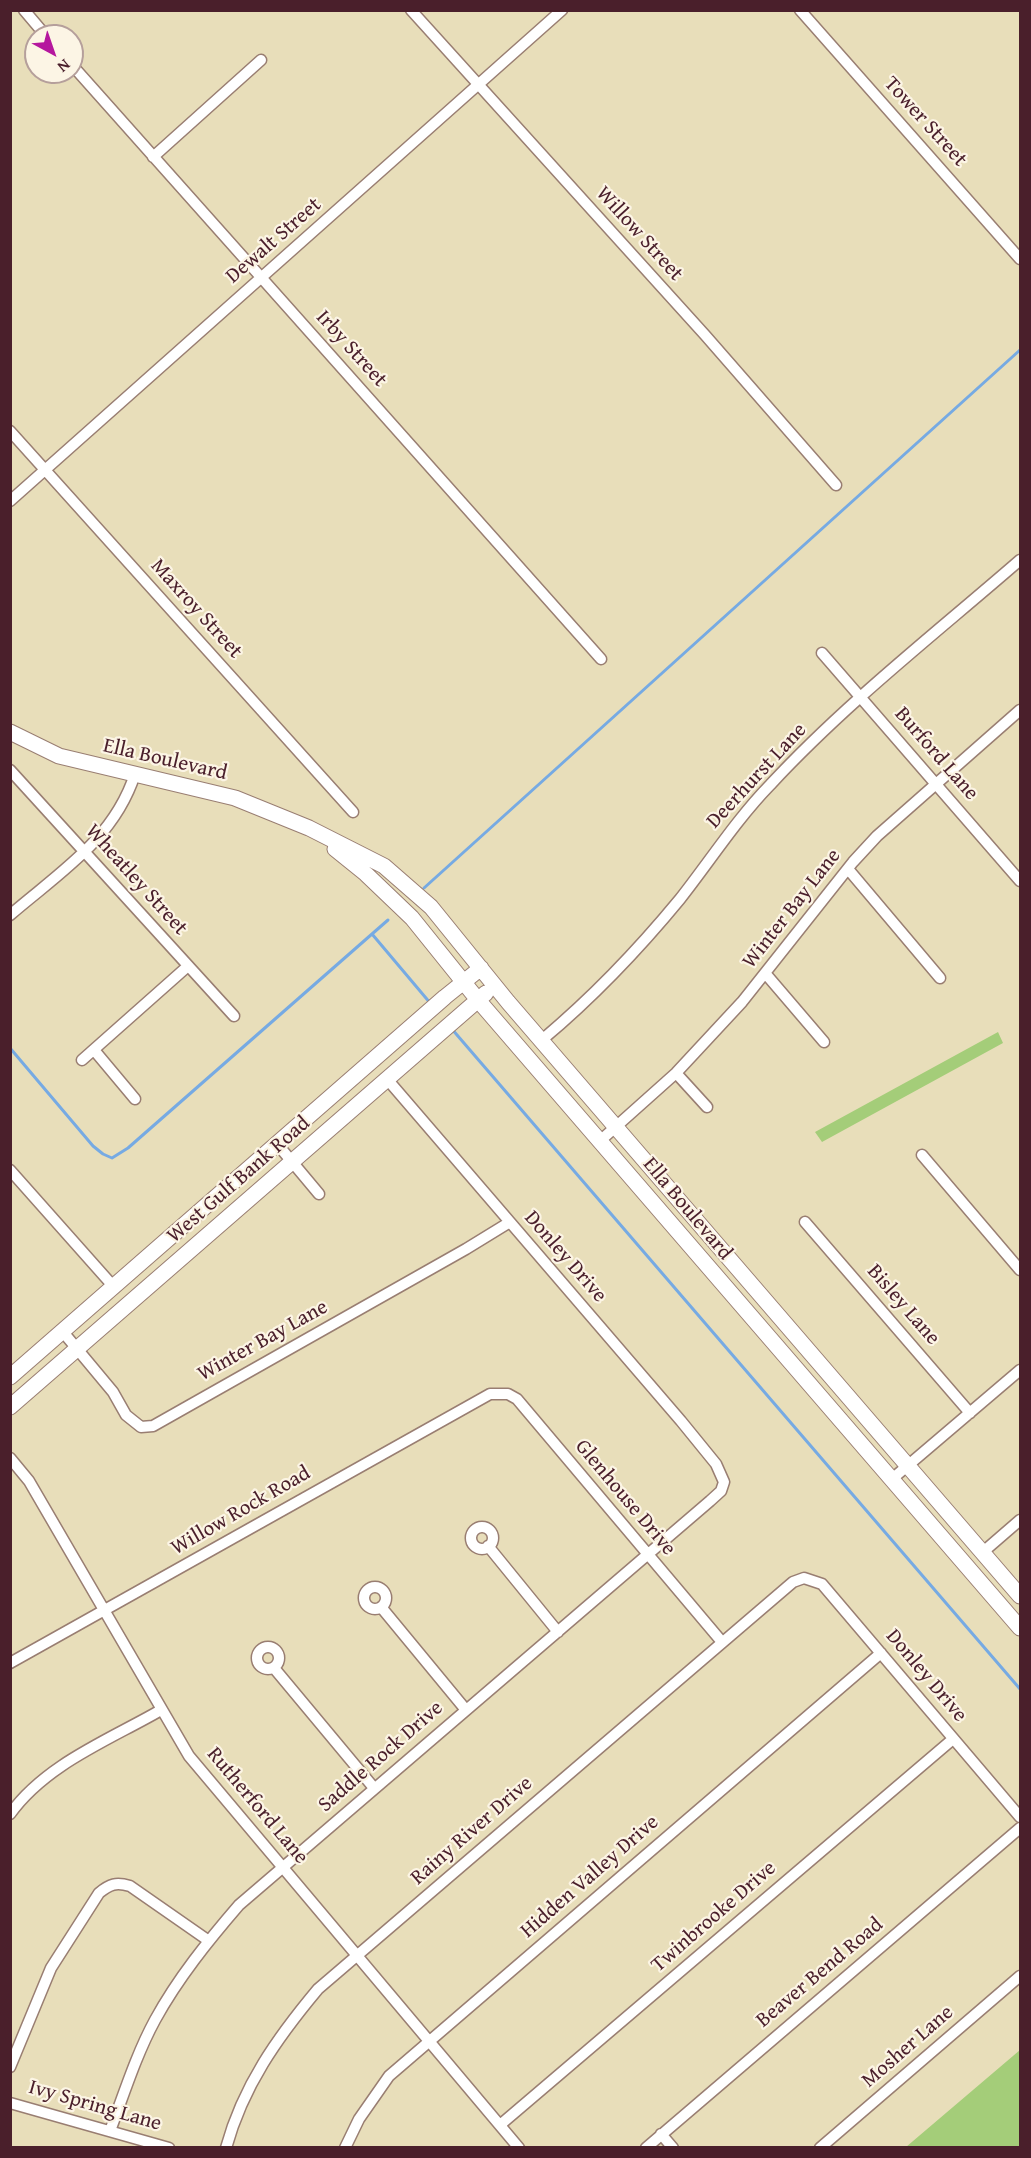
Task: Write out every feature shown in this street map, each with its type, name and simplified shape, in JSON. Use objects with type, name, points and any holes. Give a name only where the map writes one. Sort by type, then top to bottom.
[{"type":"main road","name":"Ella Boulevard","points":[[10,732],[59,756],[235,798],[309,828],[384,866],[431,907],[495,986],[543,1039],[1020,1596]]},
{"type":"main road","name":"Ella Boulevard","points":[[309,828],[366,873],[412,918],[478,1000],[1020,1628]]},
{"type":"main road","name":"West Gulf Bank Road","points":[[10,1377],[481,968]]},
{"type":"main road","name":"West Gulf Bank Road","points":[[10,1407],[495,986]]},
{"type":"street","points":[[24,10],[36,24]]},
{"type":"street","name":"Willow Street","points":[[411,10],[478,87],[705,335],[836,485]]},
{"type":"street","name":"Dewalt Street","points":[[10,501],[562,10]]},
{"type":"street","name":"Tower Street","points":[[800,10],[1020,259]]},
{"type":"street","points":[[153,157],[261,60]]},
{"type":"street","name":"Irby Street","points":[[84,79],[601,659]]},
{"type":"street","name":"Maxroy Street","points":[[10,431],[353,812]]},
{"type":"street","name":"Deerhurst Lane","points":[[543,1039],[630,957],[769,785],[861,696],[1020,560]]},
{"type":"street","name":"Burford Lane","points":[[822,653],[1020,881]]},
{"type":"street","name":"Winter Bay Lane","points":[[601,1140],[676,1073],[765,973],[877,836],[1020,710]]},
{"type":"street","name":"Wheatley Street","points":[[10,770],[234,1016]]},
{"type":"street","points":[[10,915],[103,835],[118,814],[135,774]]},
{"type":"street","points":[[1011,870],[1020,862]]},
{"type":"street","points":[[848,869],[940,978]]},
{"type":"street","points":[[82,1060],[188,966]]},
{"type":"street","points":[[765,973],[824,1042]]},
{"type":"street","points":[[94,1050],[135,1099]]},
{"type":"street","points":[[676,1073],[706,1107]]},
{"type":"street","name":"Donley Drive","points":[[387,1079],[713,1460]]},
{"type":"street","points":[[278,1145],[319,1194]]},
{"type":"street","points":[[922,1155],[1020,1270]]},
{"type":"street","points":[[10,1170],[113,1286]]},
{"type":"street","name":"Winter Bay Lane","points":[[63,1332],[78,1348],[133,1422],[141,1426],[153,1426],[510,1222]]},
{"type":"street","name":"Bisley Lane","points":[[806,1222],[970,1413]]},
{"type":"street","points":[[892,1479],[1020,1370]]},
{"type":"street","name":"Glenhouse Drive","points":[[491,1394],[508,1394],[517,1399],[722,1642]]},
{"type":"street","name":"Willow Rock Road","points":[[10,1663],[491,1394]]},
{"type":"street","name":"Rutherford Lane","points":[[10,1458],[29,1481],[189,1756],[430,2039],[519,2148]]},
{"type":"street","name":"Saddle Rock Drive","points":[[110,2131],[137,2058],[155,2021],[209,1941],[239,1905],[721,1491],[724,1482],[713,1460]]},
{"type":"street","points":[[983,1552],[1020,1520]]},
{"type":"street","points":[[488,1546],[558,1632]]},
{"type":"street","name":"Donley Drive","points":[[792,1583],[804,1578],[822,1584],[1020,1817]]},
{"type":"street","name":"Rainy River Drive","points":[[226,2148],[244,2098],[278,2037],[318,1989],[792,1583]]},
{"type":"street","points":[[381,1607],[466,1710]]},
{"type":"street","name":"Hidden Valley Drive","points":[[345,2148],[359,2119],[389,2076],[881,1653]]},
{"type":"street","points":[[274,1668],[374,1788]]},
{"type":"street","points":[[10,1814],[31,1788],[55,1770],[161,1710]]},
{"type":"street","name":"Twinbrooke Drive","points":[[500,2125],[953,1739]]},
{"type":"street","name":"Beaver Bend Road","points":[[646,2148],[1020,1828]]},
{"type":"street","points":[[10,2067],[51,1968],[99,1893],[109,1885],[118,1883],[130,1886],[209,1941]]},
{"type":"street","name":"Mosher Lane","points":[[820,2148],[1020,1976]]},
{"type":"street","name":"Ivy Spring Lane","points":[[10,2103],[168,2148]]},
{"type":"street","points":[[661,2134],[674,2148]]},
{"type":"green space","points":[[998,1032],[1003,1043],[822,1142],[815,1132]]},
{"type":"green space","points":[[1020,2050],[1020,2147],[906,2147]]},
{"type":"waterway","points":[[424,888],[1020,350]]},
{"type":"waterway","points":[[372,934],[388,920]]},
{"type":"waterway","points":[[10,1048],[93,1146],[112,1158],[128,1148],[372,934],[431,1004]]},
{"type":"waterway","points":[[451,1028],[1020,1689]]}]
